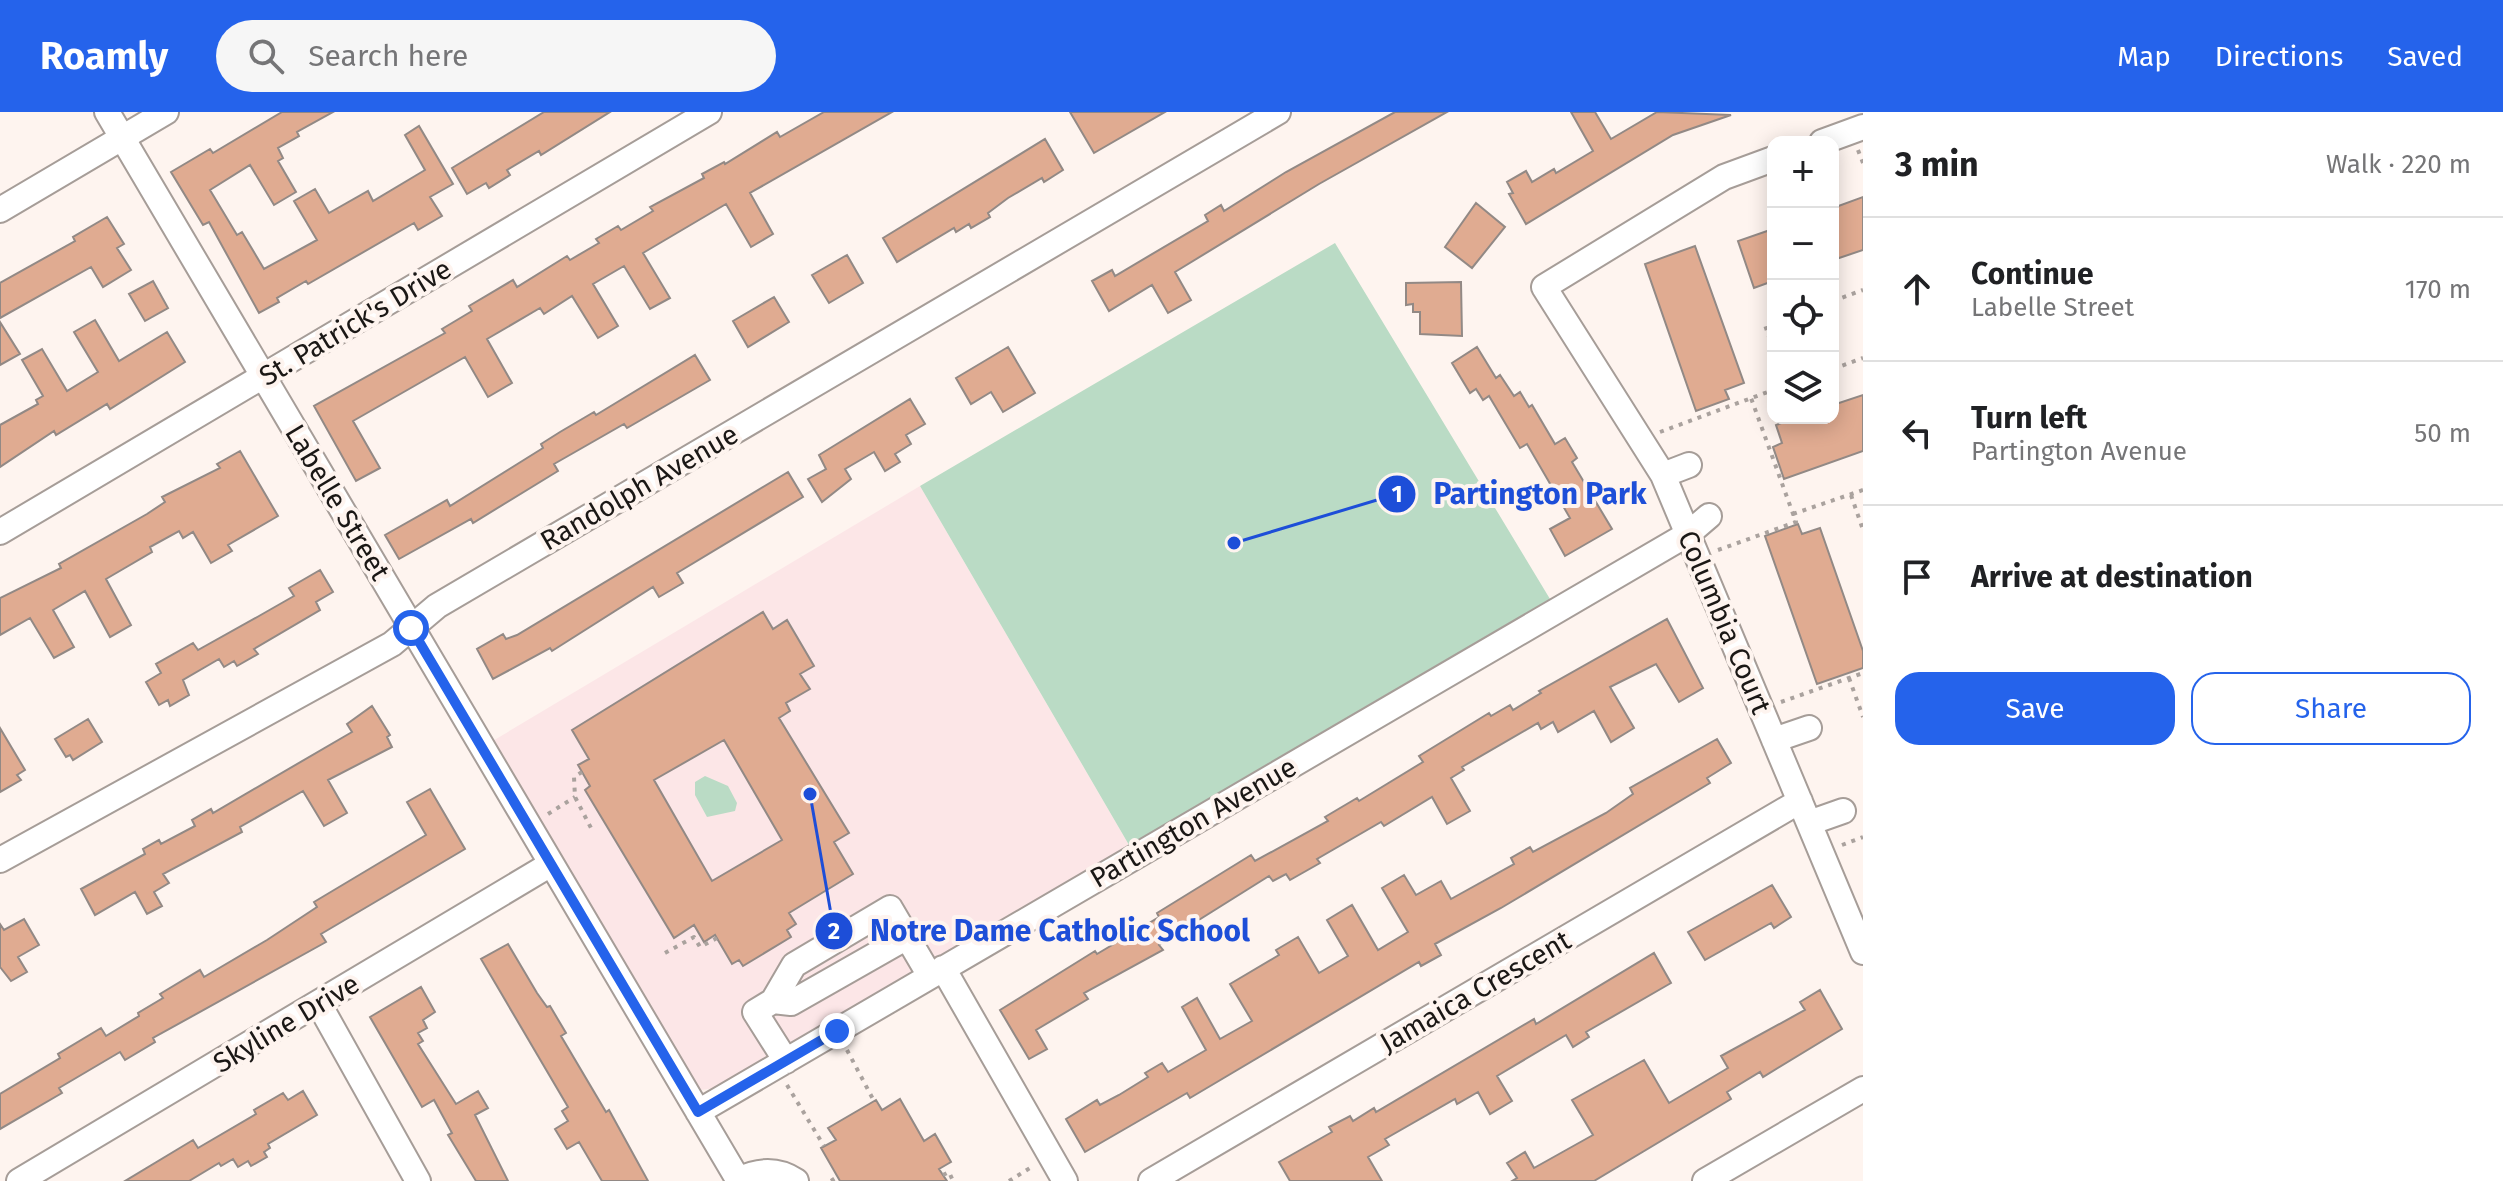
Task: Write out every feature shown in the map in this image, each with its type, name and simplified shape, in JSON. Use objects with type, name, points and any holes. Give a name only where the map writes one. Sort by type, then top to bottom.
[{"type":"street","name":"Labelle Street","points":[[107,112],[738,1181]]},
{"type":"street","points":[[0,210],[166,112]]},
{"type":"street","name":"St. Patrick's Drive","points":[[0,532],[709,112]]},
{"type":"street","name":"Randolph Avenue","points":[[0,860],[392,644],[437,606],[1278,112]]},
{"type":"street","points":[[1838,136],[1863,127]]},
{"type":"street","name":"Columbia Court","points":[[1767,161],[1724,177],[1544,287],[1663,475],[1863,952]]},
{"type":"street","points":[[1663,475],[1689,465]]},
{"type":"street","name":"Partington Avenue","points":[[698,1112],[786,1072],[936,972],[1688,534],[1709,516]]},
{"type":"street","points":[[1774,740],[1809,728]]},
{"type":"street","name":"Jamaica Crescent","points":[[1151,1181],[1804,812],[1843,811]]},
{"type":"street","name":"Skyline Drive","points":[[19,1181],[551,864]]},
{"type":"street","points":[[786,1072],[755,1012],[773,1001],[794,965],[890,908],[907,937],[936,972],[1065,1181]]},
{"type":"street","points":[[773,1001],[791,1003],[907,937]]},
{"type":"street","points":[[319,1004],[418,1181]]},
{"type":"street","points":[[1705,1181],[1863,1089]]},
{"type":"street","points":[[738,1181],[751,1174],[779,1172],[796,1181]]},
{"type":"path","points":[[1839,299],[1863,290]]},
{"type":"path","points":[[1839,367],[1863,358]]},
{"type":"path","points":[[1654,434],[1767,392]]},
{"type":"path","points":[[1716,551],[1796,522],[1751,398]]},
{"type":"path","points":[[1793,514],[1863,490]]},
{"type":"path","points":[[1851,495],[1863,530]]},
{"type":"path","points":[[1775,704],[1863,673]]},
{"type":"path","points":[[1849,678],[1863,717]]},
{"type":"path","points":[[582,772],[574,777],[575,797],[591,828]]},
{"type":"path","points":[[548,814],[575,797]]},
{"type":"path","points":[[1833,848],[1863,837]]},
{"type":"path","points":[[665,953],[694,937],[700,947],[717,938]]},
{"type":"path","points":[[843,1042],[874,1101]]},
{"type":"path","points":[[786,1072],[824,1146]]},
{"type":"path","points":[[1009,1181],[1033,1167]]},
{"type":"path","points":[[943,1175],[949,1172],[953,1181]]},
{"type":"path","points":[[831,1181],[837,1177]]},
{"type":"shaded area","points":[[920,486],[1129,845],[716,1088],[701,1090],[689,1079],[491,742]]},
{"type":"green space","points":[[1335,243],[1550,599],[1129,845],[920,486]]},
{"type":"green space","points":[[705,776],[728,786],[737,803],[735,811],[707,817],[695,795],[695,782]]},
{"type":"building","points":[[282,112],[333,112],[297,132],[299,136],[278,148],[283,158],[278,161],[296,192],[274,205],[250,165],[210,190],[237,235],[242,232],[264,269],[317,240],[294,201],[315,189],[329,213],[368,191],[373,201],[425,170],[405,135],[419,126],[453,184],[430,197],[442,216],[418,230],[414,223],[308,284],[306,281],[259,313],[209,222],[203,225],[171,172],[210,149],[213,153]]},
{"type":"building","points":[[544,112],[610,112],[541,155],[539,151],[507,170],[510,175],[489,188],[486,183],[467,194],[452,168]]},
{"type":"building","points":[[824,112],[892,112],[750,193],[773,234],[751,247],[726,204],[643,253],[670,298],[650,309],[624,266],[593,284],[618,326],[598,338],[572,296],[544,314],[540,308],[487,339],[512,383],[488,397],[465,357],[353,421],[380,468],[356,481],[314,406],[445,333],[442,329],[472,311],[469,306],[513,280],[517,287],[567,256],[570,260],[599,243],[596,239],[618,226],[621,230],[653,211],[650,207],[704,178],[702,174],[725,164],[777,132],[780,137]]},
{"type":"building","points":[[1070,112],[1165,112],[1094,153]]},
{"type":"building","points":[[1395,112],[1447,112],[1319,184],[1175,272],[1191,300],[1168,313],[1152,285],[1109,311],[1092,281],[1112,270],[1115,276],[1208,221],[1205,215],[1221,205],[1224,211],[1286,172]]},
{"type":"building","points":[[1571,112],[1595,112],[1611,139],[1657,112],[1731,115],[1673,135],[1526,224],[1509,194],[1513,193],[1507,182],[1526,171],[1532,182],[1554,169],[1556,173],[1593,151]]},
{"type":"building","points":[[1045,139],[1063,170],[1008,198],[988,213],[990,217],[971,228],[969,224],[956,232],[954,228],[897,262],[883,238]]},
{"type":"building","points":[[1863,197],[1863,250],[1839,258],[1839,208]]},
{"type":"building","points":[[1476,203],[1505,227],[1472,268],[1445,247]]},
{"type":"building","points":[[107,217],[124,244],[117,248],[131,270],[103,287],[91,267],[0,318],[0,283],[75,241],[73,237]]},
{"type":"building","points":[[1767,231],[1767,283],[1754,288],[1738,241]]},
{"type":"building","points":[[1695,246],[1744,383],[1725,390],[1729,399],[1696,411],[1645,264]]},
{"type":"building","points":[[847,255],[863,283],[829,303],[812,275]]},
{"type":"building","points":[[153,281],[168,308],[145,321],[129,294]]},
{"type":"building","points":[[1461,282],[1462,336],[1420,334],[1420,312],[1413,312],[1413,304],[1406,305],[1406,283]]},
{"type":"building","points":[[774,297],[789,322],[748,347],[733,321]]},
{"type":"building","points":[[95,320],[119,361],[167,332],[185,362],[110,409],[107,404],[56,435],[54,431],[0,467],[0,425],[38,404],[36,400],[43,396],[22,360],[42,349],[67,391],[98,372],[74,332]]},
{"type":"building","points":[[0,322],[20,354],[0,365]]},
{"type":"building","points":[[1008,347],[1035,393],[1003,412],[991,392],[971,404],[956,378]]},
{"type":"building","points":[[1477,347],[1496,378],[1500,375],[1514,396],[1520,392],[1529,407],[1532,405],[1555,444],[1565,438],[1577,458],[1572,462],[1612,529],[1565,556],[1550,529],[1570,518],[1527,444],[1520,448],[1489,396],[1483,400],[1476,389],[1470,393],[1452,363]]},
{"type":"building","points":[[695,355],[710,380],[627,428],[624,424],[554,464],[558,471],[473,523],[471,519],[399,559],[385,535],[447,500],[450,506],[543,448],[541,444],[560,432],[594,412],[596,415]]},
{"type":"building","points":[[1863,395],[1863,451],[1784,479],[1773,447],[1782,443],[1776,425],[1839,424],[1839,403]]},
{"type":"building","points":[[910,399],[925,424],[906,435],[911,444],[895,454],[900,462],[885,471],[874,452],[845,469],[851,479],[822,502],[808,479],[826,469],[819,455]]},
{"type":"building","points":[[240,451],[278,516],[228,545],[232,551],[211,563],[193,532],[183,538],[179,531],[150,547],[152,552],[106,579],[131,625],[110,637],[85,591],[53,610],[74,647],[54,658],[30,618],[0,635],[0,598],[61,568],[59,564],[147,514],[165,502],[162,497],[220,468],[217,464]]},
{"type":"building","points":[[788,472],[803,497],[677,573],[683,583],[659,597],[653,587],[552,651],[550,648],[493,679],[477,649],[503,634],[506,639],[517,635]]},
{"type":"building","points":[[1798,524],[1802,534],[1820,528],[1863,651],[1863,668],[1817,684],[1765,536]]},
{"type":"building","points":[[320,570],[333,592],[316,602],[320,610],[254,649],[258,654],[237,666],[234,661],[224,667],[219,659],[183,680],[189,695],[170,706],[168,700],[159,705],[146,682],[161,673],[156,664],[193,643],[198,650],[294,596],[289,588]]},
{"type":"building","points":[[763,612],[773,629],[787,620],[814,666],[800,674],[810,689],[786,703],[790,711],[779,718],[849,833],[834,842],[853,874],[789,913],[796,924],[787,930],[791,937],[743,966],[739,960],[732,964],[715,935],[704,942],[694,925],[674,938],[585,790],[590,786],[578,765],[589,759],[572,730]],"holes":[[[724,740],[782,840],[712,881],[654,780]]]},
{"type":"building","points":[[1667,619],[1703,688],[1679,702],[1656,664],[1610,687],[1634,728],[1611,742],[1594,711],[1558,732],[1553,722],[1541,729],[1538,723],[1462,767],[1464,770],[1451,778],[1470,811],[1447,824],[1432,797],[1384,826],[1381,822],[1317,859],[1320,863],[1290,880],[1286,874],[1273,881],[1269,876],[1159,945],[1163,950],[1084,993],[1088,999],[1036,1030],[1047,1049],[1029,1059],[1000,1010],[1095,951],[1097,954],[1159,917],[1157,913],[1251,855],[1255,861],[1328,821],[1325,817],[1357,798],[1359,801],[1423,762],[1419,756],[1489,713],[1491,716],[1510,705],[1513,710],[1541,693],[1539,691]]},
{"type":"building","points":[[372,706],[390,735],[387,737],[392,747],[328,780],[347,813],[324,826],[303,791],[240,827],[242,832],[163,874],[169,883],[154,892],[162,906],[147,914],[135,892],[95,915],[81,889],[145,854],[143,849],[159,840],[161,844],[195,826],[192,820],[211,809],[213,813],[352,732],[347,724]]},
{"type":"building","points":[[88,719],[102,742],[73,760],[70,755],[66,757],[55,739]]},
{"type":"building","points":[[0,728],[25,770],[17,775],[21,780],[0,792]]},
{"type":"building","points":[[1717,739],[1731,763],[1707,778],[1710,783],[1435,944],[1441,955],[1421,966],[1419,962],[1190,1098],[1187,1093],[1085,1152],[1066,1119],[1097,1100],[1100,1105],[1119,1095],[1148,1077],[1145,1073],[1162,1063],[1168,1072],[1206,1050],[1182,1007],[1197,998],[1220,1039],[1252,1021],[1230,984],[1279,955],[1276,950],[1298,937],[1319,973],[1348,956],[1327,920],[1352,905],[1378,950],[1408,932],[1382,888],[1404,875],[1416,895],[1441,881],[1451,899],[1514,864],[1511,858],[1530,847],[1533,852],[1606,813],[1633,794],[1630,788]]},
{"type":"building","points":[[430,789],[465,849],[321,934],[326,942],[153,1038],[155,1042],[125,1060],[120,1052],[59,1088],[62,1093],[0,1129],[0,1094],[60,1058],[58,1054],[101,1028],[106,1036],[139,1016],[138,1013],[163,998],[160,994],[200,970],[204,977],[267,940],[317,907],[314,902],[426,835],[407,802]]},
{"type":"building","points":[[1772,885],[1791,917],[1774,928],[1771,923],[1705,960],[1688,932]]},
{"type":"building","points":[[24,919],[39,945],[18,957],[27,972],[11,981],[0,967],[0,924],[4,930]]},
{"type":"building","points":[[508,944],[537,993],[547,1007],[550,1006],[566,1033],[561,1036],[606,1112],[609,1110],[648,1181],[602,1181],[579,1142],[567,1149],[555,1129],[568,1121],[562,1111],[568,1107],[481,959]]},
{"type":"building","points":[[1654,953],[1671,983],[1586,1032],[1589,1037],[1573,1047],[1566,1035],[1497,1076],[1512,1101],[1490,1114],[1478,1092],[1457,1104],[1455,1099],[1385,1139],[1389,1145],[1368,1157],[1382,1181],[1290,1181],[1279,1162],[1332,1132],[1329,1127],[1350,1116],[1353,1121],[1374,1108],[1376,1112],[1534,1019],[1536,1024]]},
{"type":"building","points":[[421,987],[435,1012],[423,1020],[427,1028],[418,1033],[423,1041],[418,1044],[456,1104],[478,1091],[488,1108],[475,1115],[508,1181],[476,1181],[448,1135],[452,1133],[434,1100],[422,1107],[370,1017]]},
{"type":"building","points":[[1820,990],[1842,1029],[1763,1077],[1760,1072],[1727,1092],[1731,1099],[1594,1181],[1512,1181],[1517,1178],[1507,1163],[1525,1152],[1534,1168],[1593,1135],[1572,1100],[1644,1060],[1669,1103],[1728,1068],[1721,1056],[1805,1010],[1800,1002]]},
{"type":"building","points":[[303,1091],[317,1115],[268,1144],[270,1148],[264,1152],[267,1157],[251,1166],[248,1161],[238,1167],[233,1159],[221,1166],[219,1163],[189,1181],[125,1181],[193,1140],[198,1148],[256,1114],[254,1110],[283,1093],[288,1100]]},
{"type":"building","points":[[900,1099],[924,1141],[935,1134],[951,1162],[939,1169],[947,1181],[840,1181],[821,1148],[836,1140],[828,1128],[876,1100],[882,1110]]},
{"type":"place","name":"Partington Park","points":[[1234,543]]},
{"type":"place","name":"Notre Dame Catholic School","points":[[810,794]]},
{"type":"route","points":[[411,628],[698,1112],[837,1031]]}]
